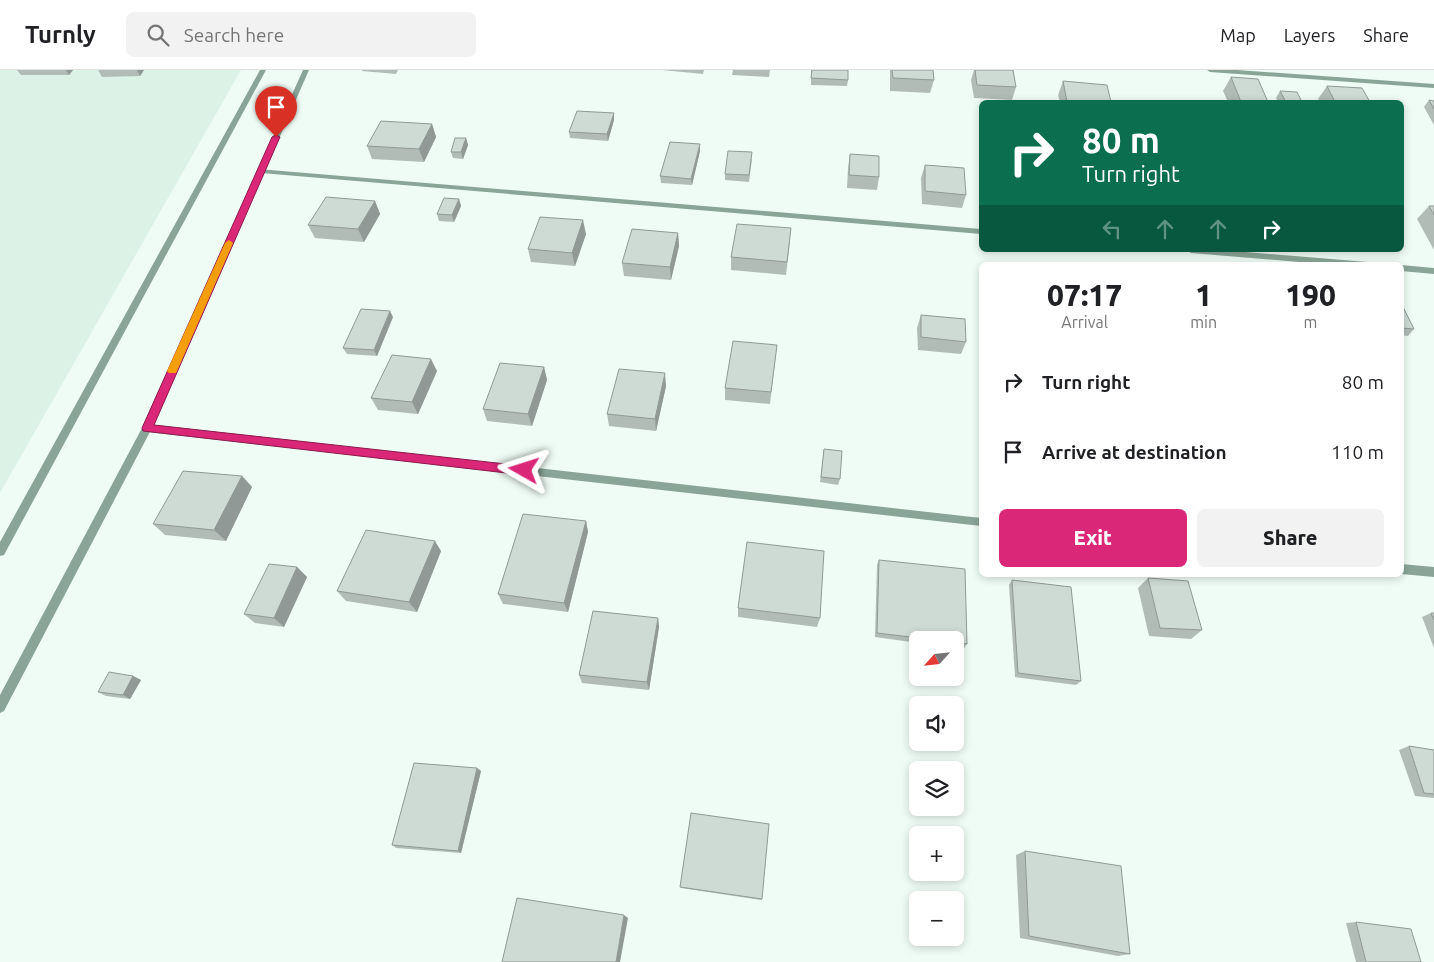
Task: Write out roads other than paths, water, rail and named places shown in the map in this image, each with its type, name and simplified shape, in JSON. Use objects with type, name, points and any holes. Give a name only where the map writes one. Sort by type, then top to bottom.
[{"type":"street","points":[[0,552],[263,70]]},
{"type":"street","points":[[0,707],[147,428],[306,70]]},
{"type":"street","points":[[1210,70],[1434,86]]},
{"type":"street","points":[[261,171],[979,232]]},
{"type":"street","points":[[1214,252],[1332,262]]},
{"type":"street","points":[[1404,268],[1434,271]]},
{"type":"street","points":[[147,428],[979,522]]},
{"type":"street","points":[[1404,569],[1434,572]]}]
